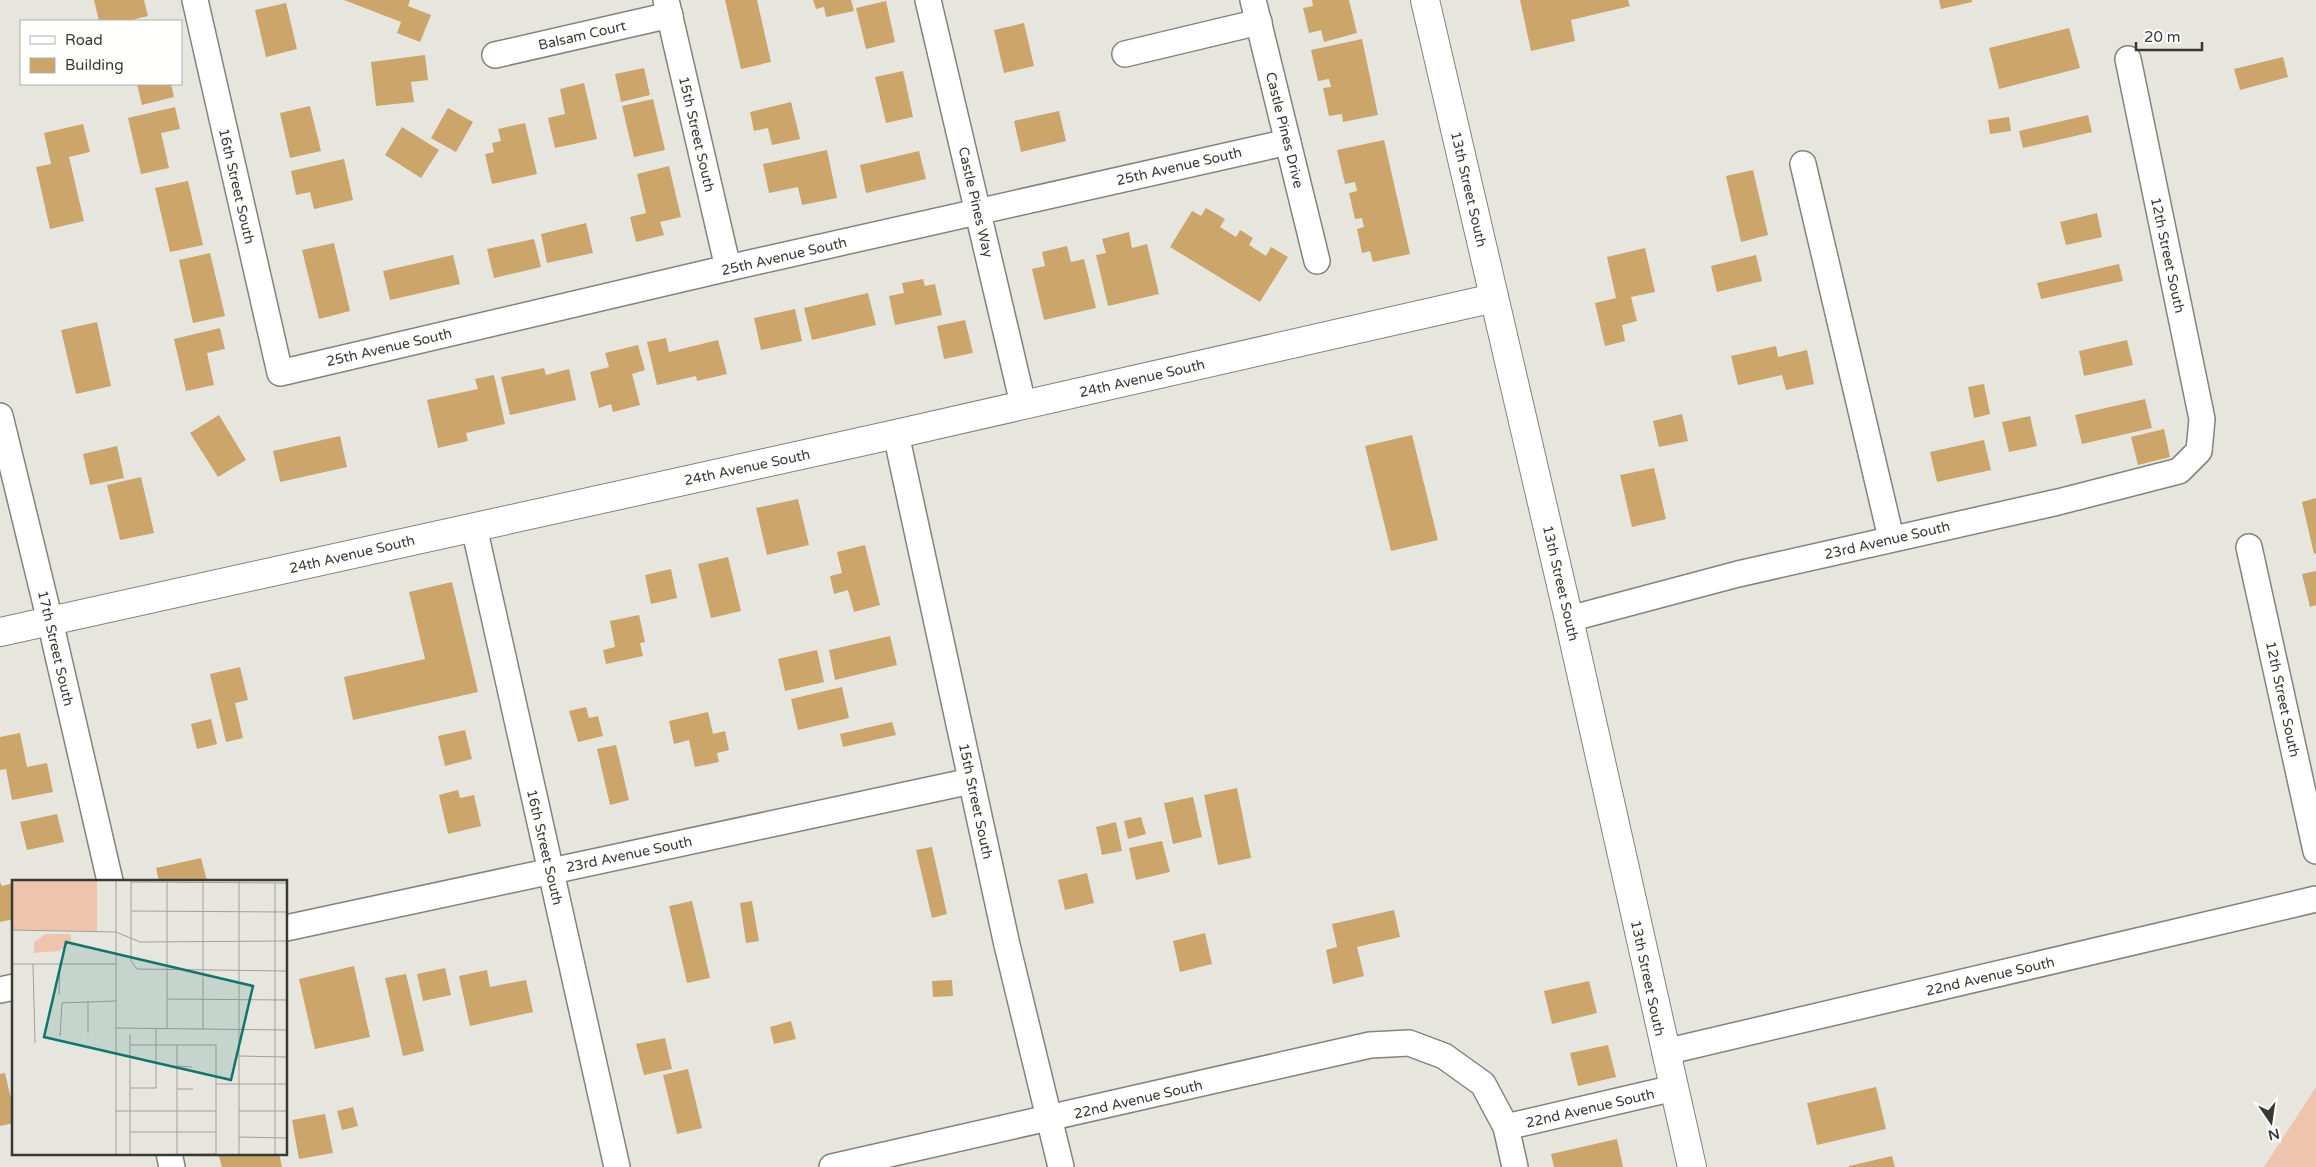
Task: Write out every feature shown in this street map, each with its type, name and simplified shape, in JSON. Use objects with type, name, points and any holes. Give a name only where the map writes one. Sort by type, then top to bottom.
[{"type":"street","name":"16th Street South","points":[[194,0],[280,373]]},
{"type":"street","name":"Castle Pines Way","points":[[928,0],[1023,404]]},
{"type":"street","name":"13th Street South","points":[[1425,0],[1570,620],[1664,1052],[1692,1167]]},
{"type":"street","name":"Balsam Court","points":[[495,55],[668,8]]},
{"type":"street","name":"15th Street South","points":[[668,8],[728,268]]},
{"type":"street","points":[[1125,54],[1256,11]]},
{"type":"street","name":"Castle Pines Drive","points":[[1256,11],[1317,261]]},
{"type":"street","name":"12th Street South","points":[[2128,58],[2202,420],[2198,451]]},
{"type":"street","name":"25th Avenue South","points":[[280,373],[728,268],[1288,142]]},
{"type":"street","points":[[1803,164],[1891,538]]},
{"type":"street","name":"24th Avenue South","points":[[0,632],[896,434],[1494,298]]},
{"type":"street","name":"17th Street South","points":[[0,416],[110,880]]},
{"type":"street","name":"15th Street South","points":[[896,434],[1007,945],[1061,1167]]},
{"type":"street","name":"23rd Avenue South","points":[[1570,620],[1738,574],[1891,538],[2058,502],[2179,471],[2198,451]]},
{"type":"street","name":"16th Street South","points":[[474,527],[617,1167]]},
{"type":"street","name":"12th Street South","points":[[2249,547],[2316,851]]},
{"type":"street","name":"23rd Avenue South","points":[[288,928],[971,781]]},
{"type":"street","name":"22nd Avenue South","points":[[1664,1052],[2316,899]]},
{"type":"street","name":"22nd Avenue South","points":[[832,1167],[1370,1045],[1409,1043],[1444,1056],[1482,1084],[1506,1127],[1515,1167]]},
{"type":"street","name":"22nd Avenue South","points":[[1506,1127],[1674,1088]]},
{"type":"street","points":[[169,1154],[172,1167]]},
{"type":"shaded area","points":[[2316,1087],[2316,1167],[2264,1167]]},
{"type":"building","points":[[94,0],[144,0],[148,16],[131,20],[99,20]]},
{"type":"building","points":[[344,0],[410,0],[408,6],[431,15],[420,42],[397,33],[401,22]]},
{"type":"building","points":[[725,0],[757,0],[771,62],[741,69]]},
{"type":"building","points":[[813,0],[851,0],[854,11],[826,17],[824,7],[816,9]]},
{"type":"building","points":[[1312,0],[1349,0],[1357,33],[1324,42],[1321,30],[1309,33],[1303,8],[1313,6]]},
{"type":"building","points":[[1520,0],[1628,0],[1630,6],[1571,20],[1575,41],[1531,51]]},
{"type":"building","points":[[1939,0],[1972,0],[1972,2],[1941,9]]},
{"type":"building","points":[[886,1],[895,42],[866,49],[856,8]]},
{"type":"building","points":[[286,3],[297,49],[266,57],[255,10]]},
{"type":"building","points":[[1024,23],[1034,66],[1004,73],[994,30]]},
{"type":"building","points":[[2069,28],[2080,68],[1999,89],[1989,48]]},
{"type":"building","points":[[1362,39],[1378,115],[1343,122],[1342,114],[1329,116],[1323,88],[1331,87],[1329,79],[1318,81],[1311,50]]},
{"type":"building","points":[[425,55],[428,80],[411,82],[414,102],[376,106],[371,62]]},
{"type":"building","points":[[2283,57],[2288,77],[2240,90],[2234,69]]},
{"type":"building","points":[[644,68],[650,95],[621,102],[615,74]]},
{"type":"building","points":[[903,71],[913,117],[886,123],[875,77]]},
{"type":"building","points":[[584,83],[597,139],[555,148],[548,118],[565,114],[560,89]]},
{"type":"building","points":[[137,85],[171,85],[174,97],[142,105]]},
{"type":"building","points":[[653,99],[665,150],[634,157],[622,106]]},
{"type":"building","points":[[791,102],[800,139],[772,145],[768,128],[754,131],[750,112]]},
{"type":"building","points":[[310,106],[321,151],[290,158],[280,113]]},
{"type":"building","points":[[175,107],[180,129],[161,133],[169,168],[141,174],[128,118]]},
{"type":"building","points":[[448,108],[473,122],[456,152],[431,138]]},
{"type":"building","points":[[1059,111],[1066,141],[1021,152],[1014,121]]},
{"type":"building","points":[[2088,115],[2092,132],[2023,148],[2019,131]]},
{"type":"building","points":[[2009,117],[2011,131],[1990,134],[1988,120]]},
{"type":"building","points":[[525,123],[537,174],[492,184],[485,154],[494,152],[492,143],[501,141],[498,129]]},
{"type":"building","points":[[83,124],[90,152],[69,157],[84,221],[50,229],[36,167],[51,164],[44,133]]},
{"type":"building","points":[[402,127],[439,150],[421,178],[385,155]]},
{"type":"building","points":[[1384,140],[1410,254],[1373,262],[1370,251],[1362,253],[1357,229],[1364,227],[1362,218],[1355,219],[1349,193],[1357,191],[1355,182],[1345,184],[1337,150]]},
{"type":"building","points":[[827,150],[837,198],[802,205],[798,187],[769,193],[763,164]]},
{"type":"building","points":[[919,151],[926,179],[866,193],[860,165]]},
{"type":"building","points":[[344,159],[353,200],[314,209],[310,192],[296,195],[291,171]]},
{"type":"building","points":[[669,166],[681,217],[660,222],[664,235],[636,242],[630,217],[646,213],[637,174]]},
{"type":"building","points":[[1753,170],[1768,235],[1741,242],[1726,176]]},
{"type":"building","points":[[188,181],[203,245],[170,252],[155,188]]},
{"type":"building","points":[[1206,208],[1225,219],[1220,227],[1236,237],[1240,230],[1253,238],[1249,245],[1266,256],[1271,247],[1288,257],[1260,302],[1170,247],[1192,211],[1201,216]]},
{"type":"building","points":[[2097,213],[2102,237],[2066,245],[2060,222]]},
{"type":"building","points":[[586,223],[593,253],[547,263],[541,234]]},
{"type":"building","points":[[1129,232],[1132,248],[1147,244],[1159,294],[1108,306],[1096,255],[1106,253],[1102,239]]},
{"type":"building","points":[[534,239],[541,267],[494,278],[487,249]]},
{"type":"building","points":[[334,243],[350,311],[319,319],[302,250]]},
{"type":"building","points":[[1067,246],[1071,262],[1084,259],[1096,308],[1044,320],[1032,269],[1045,266],[1042,252]]},
{"type":"building","points":[[1645,248],[1655,292],[1631,297],[1637,321],[1622,325],[1625,341],[1605,346],[1595,303],[1616,298],[1607,257]]},
{"type":"building","points":[[210,253],[225,316],[193,323],[179,260]]},
{"type":"building","points":[[453,255],[460,284],[390,300],[383,271]]},
{"type":"building","points":[[1756,255],[1762,281],[1717,292],[1711,266]]},
{"type":"building","points":[[2119,264],[2123,281],[2041,299],[2037,283]]},
{"type":"building","points":[[923,279],[925,286],[935,284],[942,315],[895,325],[889,296],[904,293],[902,283]]},
{"type":"building","points":[[868,293],[876,325],[812,340],[804,308]]},
{"type":"building","points":[[795,309],[802,341],[761,350],[754,318]]},
{"type":"building","points":[[965,320],[973,353],[944,359],[937,326]]},
{"type":"building","points":[[97,322],[111,386],[76,394],[61,330]]},
{"type":"building","points":[[220,328],[225,349],[207,353],[214,385],[186,391],[174,339]]},
{"type":"building","points":[[666,338],[669,352],[718,340],[727,374],[697,381],[696,376],[657,385],[647,342]]},
{"type":"building","points":[[2127,340],[2133,365],[2084,376],[2079,351]]},
{"type":"building","points":[[638,345],[645,370],[632,374],[640,405],[613,412],[611,404],[599,408],[590,372],[609,367],[605,353]]},
{"type":"building","points":[[1776,346],[1778,357],[1807,350],[1814,384],[1786,390],[1782,375],[1738,385],[1731,356]]},
{"type":"building","points":[[544,368],[546,375],[569,369],[576,400],[510,415],[501,377]]},
{"type":"building","points":[[494,375],[505,424],[466,433],[468,441],[438,448],[427,400],[478,389],[475,379]]},
{"type":"building","points":[[1984,384],[1990,414],[1974,418],[1968,387]]},
{"type":"building","points":[[2145,399],[2152,428],[2082,444],[2075,415]]},
{"type":"building","points":[[1682,414],[1688,441],[1659,447],[1653,421]]},
{"type":"building","points":[[219,415],[246,460],[218,477],[190,433]]},
{"type":"building","points":[[2030,416],[2037,446],[2009,452],[2002,422]]},
{"type":"building","points":[[2164,429],[2170,457],[2138,465],[2131,437]]},
{"type":"building","points":[[1412,435],[1438,540],[1391,551],[1365,446]]},
{"type":"building","points":[[340,436],[347,467],[280,482],[273,451]]},
{"type":"building","points":[[1984,440],[1991,470],[1937,482],[1930,452]]},
{"type":"building","points":[[117,446],[124,478],[90,485],[83,454]]},
{"type":"building","points":[[1654,468],[1666,519],[1632,527],[1620,475]]},
{"type":"building","points":[[141,477],[154,533],[120,540],[107,485]]},
{"type":"building","points":[[2316,498],[2316,553],[2314,554],[2302,502]]},
{"type":"building","points":[[798,499],[809,545],[767,555],[756,508]]},
{"type":"building","points":[[865,545],[880,605],[854,612],[848,590],[834,594],[830,576],[842,573],[837,552]]},
{"type":"building","points":[[728,557],[741,611],[711,618],[698,564]]},
{"type":"building","points":[[671,569],[677,598],[651,604],[645,575]]},
{"type":"building","points":[[2316,571],[2316,605],[2310,607],[2302,574]]},
{"type":"building","points":[[452,582],[478,692],[353,720],[344,677],[425,659],[409,592]]},
{"type":"building","points":[[639,615],[645,642],[640,643],[643,656],[606,664],[603,650],[615,647],[610,621]]},
{"type":"building","points":[[890,636],[897,665],[835,680],[829,650]]},
{"type":"building","points":[[817,650],[824,682],[785,691],[778,659]]},
{"type":"building","points":[[240,667],[248,700],[235,703],[243,738],[226,742],[210,674]]},
{"type":"building","points":[[842,687],[849,718],[798,730],[791,699]]},
{"type":"building","points":[[586,707],[589,718],[598,716],[603,736],[578,742],[569,711]]},
{"type":"building","points":[[708,712],[713,734],[725,731],[729,750],[717,753],[719,762],[695,767],[689,740],[674,744],[669,721]]},
{"type":"building","points":[[211,719],[217,744],[197,749],[191,724]]},
{"type":"building","points":[[892,722],[896,735],[843,747],[840,734]]},
{"type":"building","points":[[465,730],[472,759],[445,766],[438,736]]},
{"type":"building","points":[[20,733],[27,767],[47,763],[53,792],[12,800],[6,769],[0,770],[0,737]]},
{"type":"building","points":[[616,745],[629,800],[610,805],[597,749]]},
{"type":"building","points":[[1237,788],[1251,858],[1218,865],[1204,795]]},
{"type":"building","points":[[458,790],[460,798],[474,795],[481,826],[448,834],[439,795]]},
{"type":"building","points":[[1193,797],[1202,837],[1173,844],[1164,803]]},
{"type":"building","points":[[57,814],[64,842],[27,850],[20,822]]},
{"type":"building","points":[[1141,817],[1146,834],[1128,839],[1124,821]]},
{"type":"building","points":[[1116,822],[1122,851],[1102,855],[1096,827]]},
{"type":"building","points":[[1162,841],[1170,872],[1136,880],[1129,848]]},
{"type":"building","points":[[932,847],[947,914],[932,918],[916,850]]},
{"type":"building","points":[[201,858],[207,880],[159,880],[156,868]]},
{"type":"building","points":[[1087,873],[1094,903],[1065,910],[1058,880]]},
{"type":"building","points":[[0,882],[2,886],[12,883],[12,919],[0,922]]},
{"type":"building","points":[[692,901],[710,978],[687,983],[669,906]]},
{"type":"building","points":[[752,901],[759,941],[746,943],[740,903]]},
{"type":"building","points":[[1394,910],[1400,937],[1357,947],[1364,976],[1333,984],[1326,950],[1337,947],[1332,924]]},
{"type":"building","points":[[1205,933],[1212,964],[1180,972],[1173,941]]},
{"type":"building","points":[[354,966],[370,1037],[315,1049],[299,979]]},
{"type":"building","points":[[445,968],[451,995],[423,1001],[417,974]]},
{"type":"building","points":[[487,970],[490,987],[526,980],[533,1012],[470,1026],[459,976]]},
{"type":"building","points":[[406,974],[424,1051],[403,1056],[385,978]]},
{"type":"building","points":[[952,980],[953,996],[933,997],[932,981]]},
{"type":"building","points":[[1589,981],[1597,1013],[1552,1024],[1544,991]]},
{"type":"building","points":[[791,1021],[796,1039],[774,1044],[770,1027]]},
{"type":"building","points":[[665,1038],[672,1069],[644,1075],[636,1044]]},
{"type":"building","points":[[1608,1045],[1616,1077],[1578,1086],[1570,1053]]},
{"type":"building","points":[[688,1069],[702,1128],[677,1134],[663,1075]]},
{"type":"building","points":[[5,1073],[12,1103],[12,1123],[0,1126],[0,1074]]},
{"type":"building","points":[[1876,1087],[1886,1129],[1817,1145],[1807,1103]]},
{"type":"building","points":[[353,1107],[358,1126],[342,1130],[337,1111]]},
{"type":"building","points":[[325,1114],[333,1153],[299,1159],[292,1120]]},
{"type":"building","points":[[1617,1139],[1623,1167],[1554,1167],[1551,1154]]},
{"type":"building","points":[[218,1154],[279,1154],[282,1167],[222,1167]]},
{"type":"building","points":[[1892,1156],[1895,1167],[1849,1167],[1849,1166]]}]
